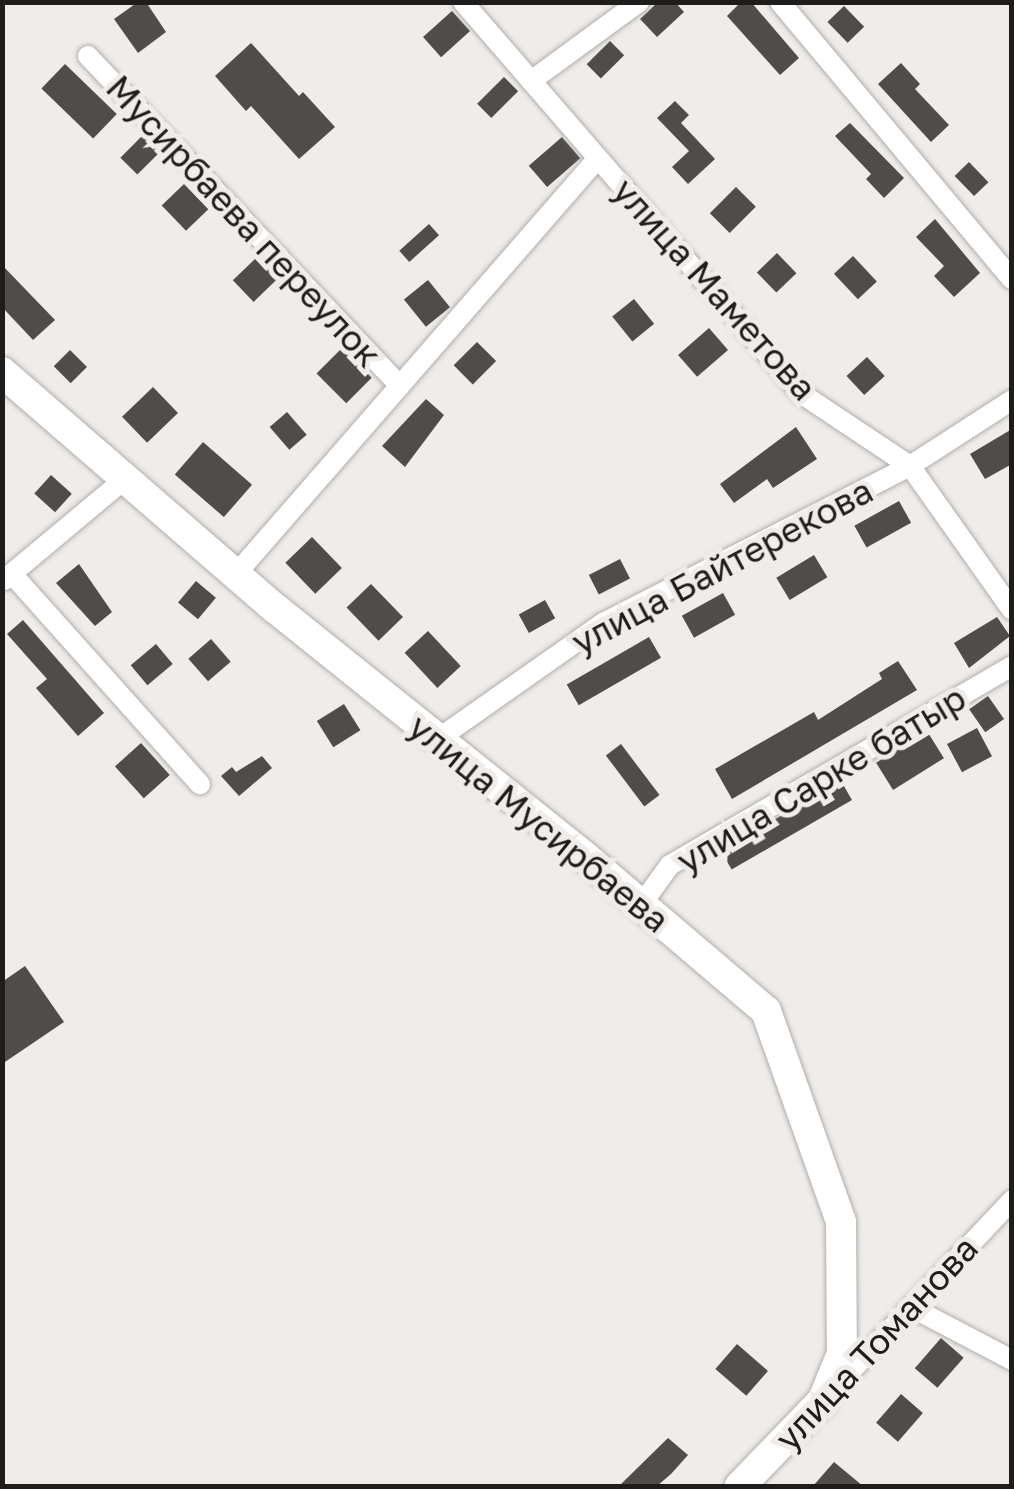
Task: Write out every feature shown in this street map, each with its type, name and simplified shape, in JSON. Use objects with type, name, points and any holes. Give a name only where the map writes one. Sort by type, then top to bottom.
[{"type":"street","name":"улица Маметова","points":[[463,2],[802,394],[910,466],[1012,610]]},
{"type":"street","points":[[531,81],[639,2]]},
{"type":"street","points":[[780,2],[1012,280]]},
{"type":"street","name":"Мусирбаева переулок","points":[[88,56],[400,386]]},
{"type":"street","name":"Мусирбаева переулок","points":[[236,574],[598,158]]},
{"type":"street","name":"улица Мусирбаева","points":[[2,372],[236,574],[766,1011],[840,1222],[842,1353],[822,1400]]},
{"type":"street","name":"улица Байтерекова","points":[[438,740],[603,623],[910,466],[1012,400]]},
{"type":"street","points":[[126,479],[7,578],[200,784]]},
{"type":"street","name":"улица Сарке батыр","points":[[642,905],[670,865],[1012,666]]},
{"type":"street","name":"улица Томанова","points":[[740,1486],[1012,1200]]},
{"type":"street","points":[[911,1307],[1012,1360]]},
{"type":"building","points":[[138,2],[146,2],[166,32],[138,53],[114,19]]},
{"type":"building","points":[[658,2],[675,2],[684,12],[657,37],[640,19]]},
{"type":"building","points":[[741,2],[751,2],[799,58],[780,75],[727,16]]},
{"type":"building","points":[[844,6],[864,27],[848,43],[827,22]]},
{"type":"building","points":[[452,11],[470,31],[441,57],[423,37]]},
{"type":"building","points":[[610,41],[624,55],[601,78],[587,64]]},
{"type":"building","points":[[251,43],[299,96],[303,92],[335,127],[299,159],[251,106],[246,111],[215,76]]},
{"type":"building","points":[[901,63],[920,84],[915,89],[949,125],[931,142],[878,84]]},
{"type":"building","points":[[65,64],[117,114],[93,138],[41,88]]},
{"type":"building","points":[[504,77],[518,91],[491,118],[477,104]]},
{"type":"building","points":[[675,101],[689,115],[681,123],[715,159],[688,184],[672,167],[689,151],[657,118]]},
{"type":"building","points":[[850,123],[904,178],[884,198],[866,179],[871,174],[835,136]]},
{"type":"building","points":[[143,135],[160,152],[137,175],[120,158]]},
{"type":"building","points":[[562,137],[580,158],[547,187],[529,166]]},
{"type":"building","points":[[969,162],[988,182],[974,196],[955,176]]},
{"type":"building","points":[[184,184],[208,209],[186,231],[162,206]]},
{"type":"building","points":[[736,187],[756,207],[730,233],[710,213]]},
{"type":"building","points":[[935,219],[980,273],[954,297],[934,276],[944,266],[916,237]]},
{"type":"building","points":[[429,224],[439,235],[409,262],[399,251]]},
{"type":"building","points":[[777,253],[796,273],[776,293],[757,272]]},
{"type":"building","points":[[258,256],[279,278],[254,302],[233,280]]},
{"type":"building","points":[[853,256],[877,282],[858,299],[834,274]]},
{"type":"building","points":[[2,265],[55,320],[33,340],[2,307]]},
{"type":"building","points":[[428,280],[450,307],[426,327],[404,300]]},
{"type":"building","points":[[634,299],[654,324],[632,341],[612,317]]},
{"type":"building","points":[[709,328],[728,350],[697,377],[678,355]]},
{"type":"building","points":[[477,342],[496,361],[473,384],[454,365]]},
{"type":"building","points":[[342,348],[372,378],[346,403],[317,373]]},
{"type":"building","points":[[70,350],[87,367],[71,383],[54,366]]},
{"type":"building","points":[[867,357],[885,376],[864,395],[847,376]]},
{"type":"building","points":[[153,387],[178,413],[147,443],[122,417]]},
{"type":"building","points":[[426,399],[444,415],[405,467],[382,446]]},
{"type":"building","points":[[287,412],[307,435],[289,450],[270,427]]},
{"type":"building","points":[[796,427],[817,459],[773,488],[767,479],[734,503],[720,484]]},
{"type":"building","points":[[1012,429],[1012,464],[985,479],[970,454]]},
{"type":"building","points":[[203,442],[252,485],[224,517],[175,474]]},
{"type":"building","points":[[51,475],[72,494],[55,512],[34,494]]},
{"type":"building","points":[[899,501],[911,523],[867,548],[854,526]]},
{"type":"building","points":[[312,537],[342,568],[315,594],[285,563]]},
{"type":"building","points":[[814,555],[827,577],[790,600],[776,578]]},
{"type":"building","points":[[620,559],[630,579],[599,594],[589,575]]},
{"type":"building","points":[[79,564],[112,612],[95,626],[56,583]]},
{"type":"building","points":[[196,581],[216,598],[198,619],[178,602]]},
{"type":"building","points":[[371,584],[403,617],[378,641],[347,608]]},
{"type":"building","points":[[723,593],[735,615],[694,638],[682,616]]},
{"type":"building","points":[[545,600],[555,618],[529,633],[519,615]]},
{"type":"building","points":[[997,617],[1010,636],[969,668],[954,643]]},
{"type":"building","points":[[23,620],[104,713],[78,736],[36,688],[47,679],[7,634]]},
{"type":"building","points":[[428,631],[461,666],[437,688],[405,653]]},
{"type":"building","points":[[649,637],[661,658],[579,705],[567,684]]},
{"type":"building","points":[[211,639],[231,662],[208,681],[188,659]]},
{"type":"building","points":[[156,644],[173,664],[147,685],[131,665]]},
{"type":"building","points":[[898,661],[917,690],[732,799],[715,769],[814,712],[818,720],[882,679],[879,673]]},
{"type":"building","points":[[988,696],[1004,719],[985,732],[969,709]]},
{"type":"building","points":[[344,704],[360,730],[333,747],[317,721]]},
{"type":"building","points":[[977,728],[992,756],[962,772],[947,744]]},
{"type":"building","points":[[927,731],[944,758],[893,790],[876,763]]},
{"type":"building","points":[[141,743],[170,775],[144,798],[115,766]]},
{"type":"building","points":[[621,744],[660,795],[644,807],[606,755]]},
{"type":"building","points":[[262,756],[272,768],[239,796],[221,776],[232,767],[236,772]]},
{"type":"building","points":[[841,781],[852,800],[732,870],[721,850]]},
{"type":"building","points":[[25,966],[64,1022],[2,1064],[2,982]]},
{"type":"building","points":[[941,1338],[964,1358],[937,1388],[915,1368]]},
{"type":"building","points":[[737,1344],[768,1371],[746,1396],[715,1369]]},
{"type":"building","points":[[901,1394],[923,1413],[898,1442],[876,1423]]},
{"type":"building","points":[[668,1438],[688,1455],[671,1474],[657,1486],[619,1486]]},
{"type":"building","points":[[834,1462],[863,1486],[813,1486]]}]
